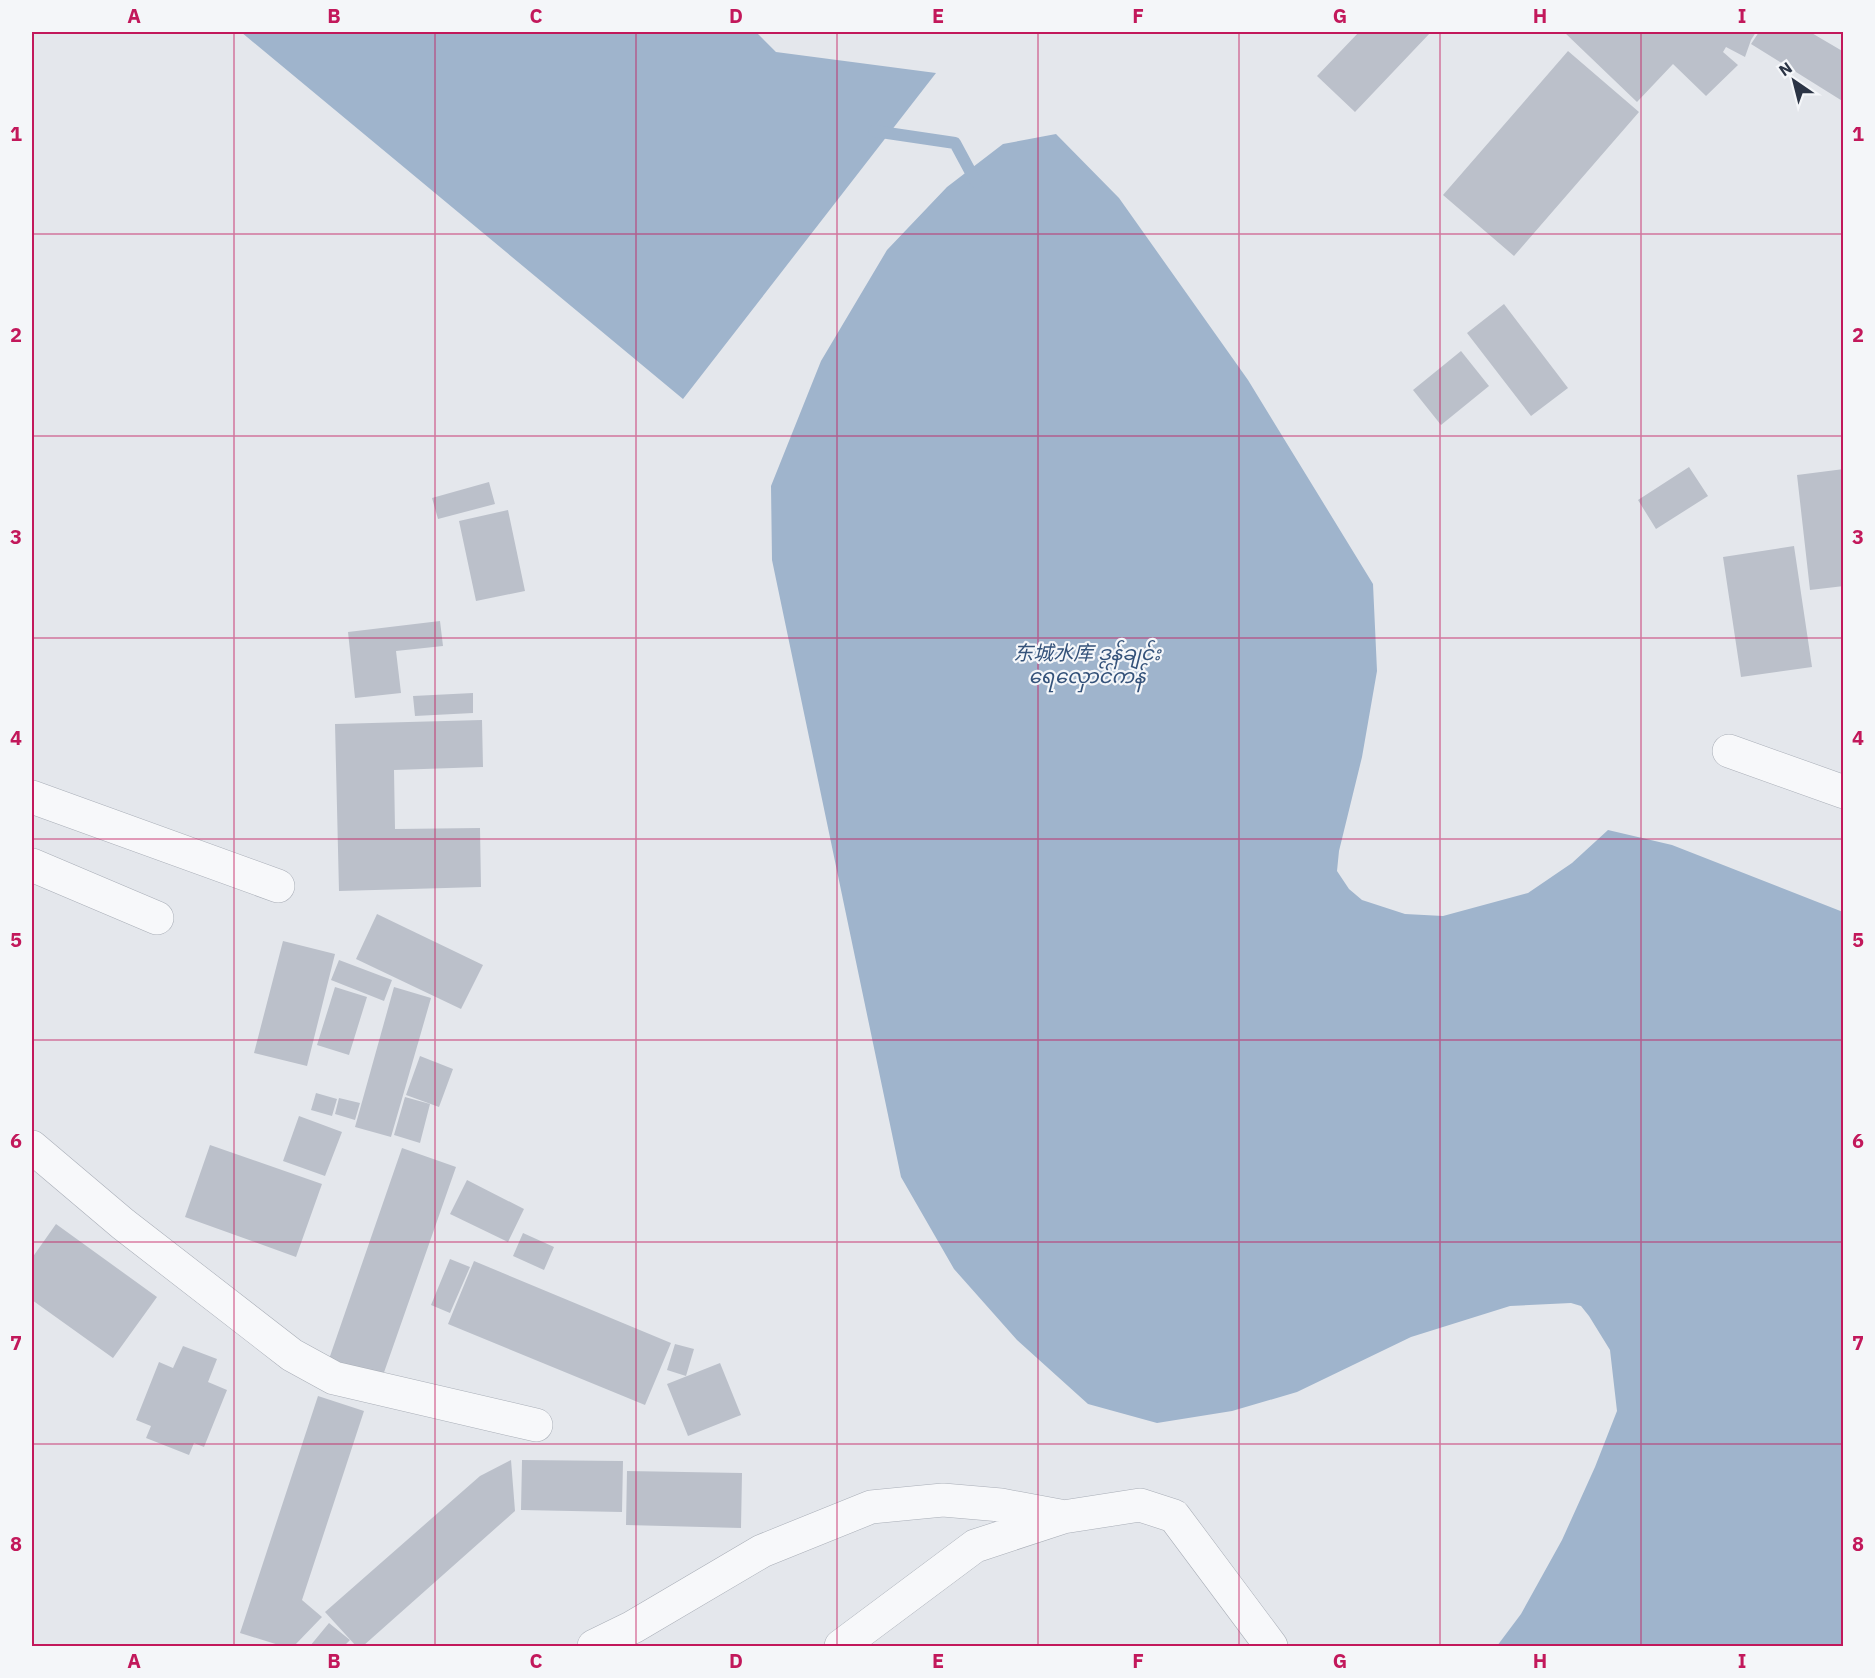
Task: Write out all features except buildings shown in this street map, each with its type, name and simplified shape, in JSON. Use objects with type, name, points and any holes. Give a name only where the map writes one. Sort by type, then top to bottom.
[{"type":"street","points":[[1729,751],[1844,792]]},
{"type":"street","points":[[32,797],[278,886]]},
{"type":"street","points":[[32,865],[157,918]]},
{"type":"street","points":[[32,1147],[123,1224],[292,1355],[334,1378],[536,1425]]},
{"type":"street","points":[[594,1647],[633,1627],[762,1551],[872,1507],[943,1500],[1001,1505],[1063,1517]]},
{"type":"street","points":[[841,1647],[975,1546],[1063,1517],[1140,1505],[1174,1516],[1271,1647]]},
{"type":"water","points":[[241,32],[756,32],[776,52],[936,73],[683,399]]},
{"type":"water","name":"东城水库 ဒွန်ချင်း ရေလှောင်ကန်","points":[[1056,134],[1119,198],[1248,380],[1373,584],[1377,671],[1362,757],[1339,851],[1337,871],[1349,889],[1362,900],[1405,914],[1443,916],[1528,893],[1572,863],[1608,830],[1672,845],[1843,912],[1843,1646],[1497,1646],[1521,1614],[1562,1540],[1617,1411],[1610,1350],[1581,1306],[1571,1303],[1510,1306],[1411,1337],[1297,1392],[1232,1411],[1157,1423],[1088,1404],[1017,1340],[954,1269],[901,1177],[772,560],[771,486],[821,361],[887,250],[947,187],[1003,144]]},
{"type":"waterway","points":[[874,131],[955,143],[976,182]]}]
